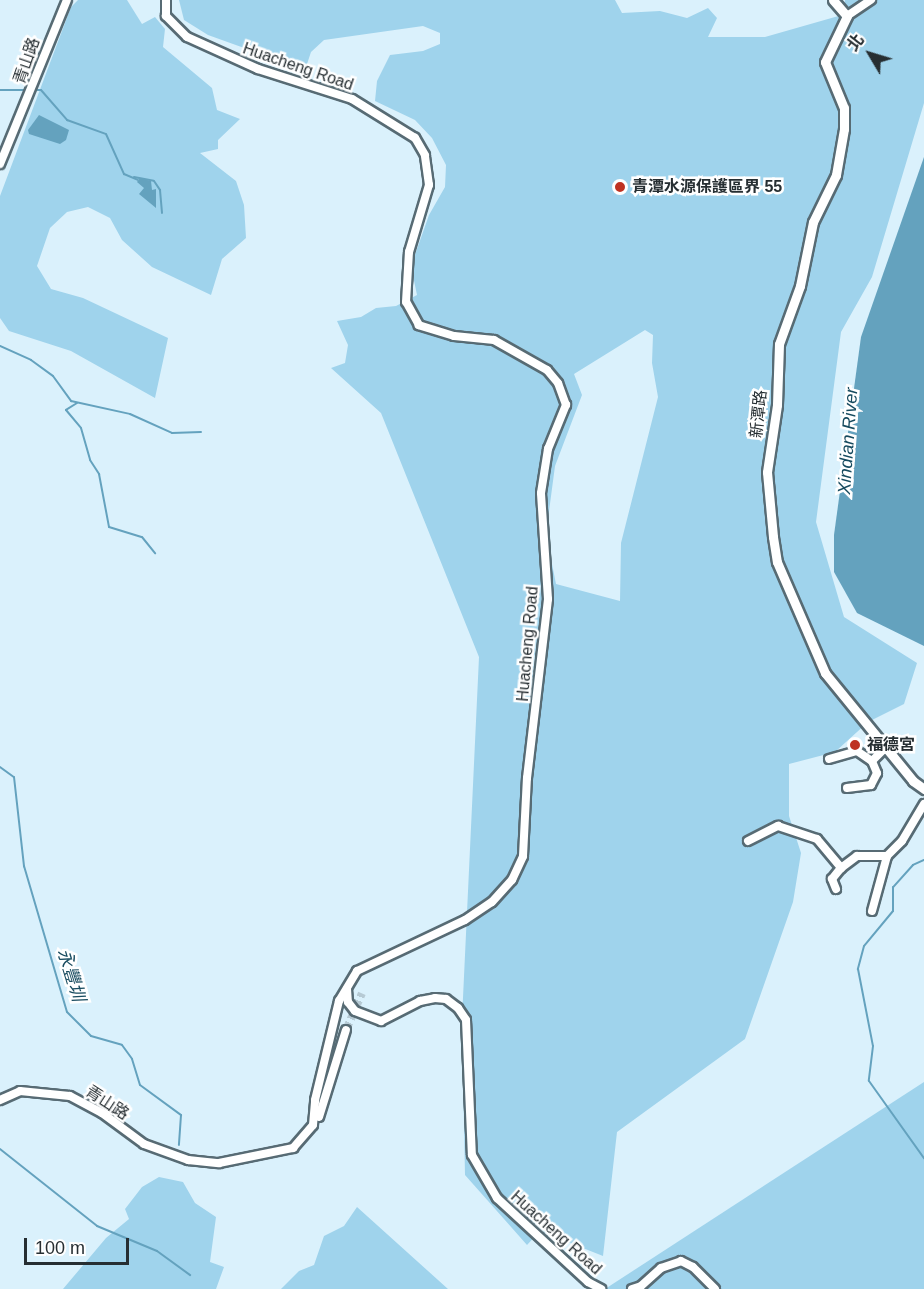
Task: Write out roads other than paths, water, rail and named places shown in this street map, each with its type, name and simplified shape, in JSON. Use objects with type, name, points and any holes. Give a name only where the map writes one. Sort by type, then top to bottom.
[{"type":"street","name":"青山路","points":[[0,164],[67,0]]},
{"type":"street","name":"Huacheng Road","points":[[166,0],[166,16],[187,37],[258,69],[352,99],[415,138],[425,155],[429,185],[409,252],[406,302],[419,325],[454,336],[494,340],[521,352],[547,370],[558,383],[566,405],[548,449],[541,493],[548,599],[528,778],[524,856],[512,880],[492,902],[444,931],[365,966],[357,971],[347,988],[348,1002],[355,1011],[381,1021],[420,1001],[435,998],[446,999],[458,1008],[466,1020],[469,1049],[472,1155],[496,1198],[588,1282],[601,1289]]},
{"type":"street","points":[[833,0],[847,16],[871,0]]},
{"type":"street","name":"新潭路","points":[[847,16],[825,62],[844,108],[836,175],[813,222],[800,286],[779,344],[777,405],[767,472],[777,562],[807,636],[825,673],[924,789]]},
{"type":"street","points":[[872,761],[886,747]]},
{"type":"street","points":[[829,759],[857,752],[872,761],[877,773],[871,785],[847,788]]},
{"type":"street","points":[[872,911],[887,856],[902,841],[924,804]]},
{"type":"street","points":[[748,841],[778,826],[817,839],[842,868]]},
{"type":"street","points":[[836,889],[832,879],[857,856],[887,856]]},
{"type":"street","points":[[0,1100],[20,1091],[70,1096],[102,1113],[144,1144],[188,1160],[219,1163],[276,1155],[293,1148],[313,1125],[315,1100],[339,1002],[347,988]]},
{"type":"street","points":[[319,1117],[346,1030]]},
{"type":"street","points":[[632,1289],[641,1286],[661,1268],[681,1261],[693,1267],[715,1289]]},
{"type":"water","points":[[39,115],[69,130],[66,140],[60,144],[29,134],[28,130]]},
{"type":"water","name":"Xindian River","points":[[924,157],[924,646],[857,613],[834,572],[834,535],[861,337]]},
{"type":"water","points":[[140,178],[151,181],[152,190],[156,189],[156,208],[139,194],[144,188],[137,182]]},
{"type":"waterway","points":[[0,90],[41,90],[67,120],[106,134],[124,174],[138,180]]},
{"type":"waterway","points":[[134,177],[154,181],[160,190],[162,213]]},
{"type":"waterway","points":[[0,346],[31,360],[53,376],[71,401],[130,414],[172,433],[201,432]]},
{"type":"waterway","points":[[77,403],[66,410],[81,428],[90,460],[99,474],[109,527],[142,537],[155,553]]},
{"type":"waterway","name":"永豐圳","points":[[0,767],[14,777],[24,866],[67,1012],[91,1036],[122,1045],[132,1059],[140,1085],[181,1115],[179,1145]]},
{"type":"waterway","points":[[924,860],[913,865],[893,887],[893,911],[864,946],[858,969],[873,1046],[869,1081],[924,1158]]},
{"type":"waterway","points":[[0,1149],[97,1226],[157,1251],[190,1275]]},
{"type":"tunnel","points":[[346,1030],[362,993]]},
{"type":"place","name":"青潭水源保護區界 55","points":[[620,187]]},
{"type":"place","name":"福德宮","points":[[855,745]]}]
